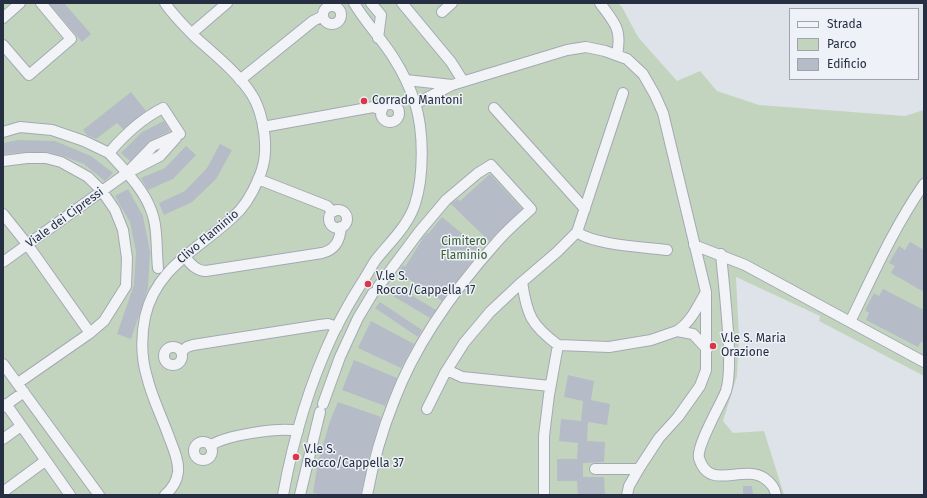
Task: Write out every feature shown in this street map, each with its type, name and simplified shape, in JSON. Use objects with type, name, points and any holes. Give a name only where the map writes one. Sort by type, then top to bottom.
[{"type":"lane","points":[[3,18],[20,3]]},
{"type":"lane","points":[[3,45],[29,75],[71,39],[41,3]]},
{"type":"lane","name":"Clivo Flaminio","points":[[165,3],[192,34],[227,65],[252,95],[263,126],[266,151],[264,163],[258,179],[245,204],[234,217],[184,256],[168,273],[151,298],[146,314],[142,336],[142,353],[146,376],[178,464],[178,474],[176,480],[172,488],[165,495]]},
{"type":"lane","points":[[192,34],[227,3]]},
{"type":"lane","points":[[354,3],[360,14],[392,56],[406,80],[415,104],[421,139],[421,167],[415,205],[409,217],[375,262],[352,299],[325,353],[316,375],[298,431],[284,492],[300,494],[321,408],[339,360],[358,318],[376,290],[419,232],[446,200],[478,173],[491,165],[531,209],[496,242],[451,299],[424,341],[410,366],[394,401],[376,456],[367,495]]},
{"type":"lane","points":[[372,3],[381,15],[378,38]]},
{"type":"lane","points":[[402,3],[451,62],[463,81]]},
{"type":"lane","points":[[442,12],[452,3]]},
{"type":"lane","points":[[600,3],[616,25],[619,35],[617,55]]},
{"type":"lane","points":[[240,80],[313,21],[323,16]]},
{"type":"lane","points":[[415,104],[463,81],[567,50],[586,47],[605,51],[627,59],[643,74],[656,95],[663,113],[706,292],[706,370],[700,386],[678,417],[659,438],[639,469],[629,486],[627,495]]},
{"type":"lane","points":[[406,80],[452,85]]},
{"type":"lane","points":[[427,409],[447,370],[468,338],[490,312],[577,232],[623,93]]},
{"type":"lane","points":[[263,126],[374,107],[382,110]]},
{"type":"lane","name":"Viale dei Cipressi","points":[[3,262],[127,173],[153,146],[180,134],[163,108],[149,115],[137,124],[109,153]]},
{"type":"lane","points":[[494,108],[585,209]]},
{"type":"lane","points":[[3,132],[20,127],[52,130],[84,141],[109,153],[127,173],[146,200],[151,210],[154,222],[158,268]]},
{"type":"lane","points":[[3,161],[27,158],[46,158],[61,162],[88,177],[102,191],[114,210],[123,230],[127,258],[126,286],[104,321],[90,333],[18,383]]},
{"type":"lane","points":[[184,256],[195,268],[206,271],[322,253],[330,251],[336,245],[340,239],[341,227],[335,227],[331,223],[330,217],[333,212],[327,206],[258,179]]},
{"type":"lane","points":[[850,322],[892,236],[910,204],[924,184]]},
{"type":"lane","points":[[3,214],[27,244],[90,333]]},
{"type":"lane","points":[[409,217],[419,232]]},
{"type":"lane","points":[[577,232],[583,236],[608,242],[667,250]]},
{"type":"lane","points":[[694,245],[721,254],[745,265],[924,362]]},
{"type":"lane","points":[[721,254],[728,327],[729,368],[726,390],[702,442],[698,455],[702,466],[707,472],[719,476],[746,473],[760,475],[769,481],[776,495]]},
{"type":"lane","points":[[522,282],[525,300],[533,323],[558,345],[609,348],[651,340],[677,331],[683,327],[694,313],[706,292]]},
{"type":"lane","points":[[181,352],[187,347],[193,345],[320,324],[328,324],[337,327]]},
{"type":"lane","points":[[677,331],[693,334],[707,349]]},
{"type":"lane","points":[[543,495],[544,436],[550,386],[558,345]]},
{"type":"lane","points":[[325,353],[339,360]]},
{"type":"lane","points":[[3,364],[99,495]]},
{"type":"lane","points":[[447,370],[462,377],[550,386]]},
{"type":"lane","points":[[24,392],[5,405],[70,495]]},
{"type":"lane","points":[[3,439],[21,426]]},
{"type":"lane","points":[[210,446],[220,440],[233,437],[280,430],[298,431]]},
{"type":"lane","points":[[3,492],[45,461]]},
{"type":"lane","points":[[595,469],[639,469]]},
{"type":"green space","name":"Cimitero Flaminio","points":[[3,3],[618,3],[622,7],[638,37],[677,81],[700,71],[717,91],[759,105],[905,116],[924,110],[924,376],[819,321],[820,316],[736,277],[739,338],[737,376],[723,421],[733,433],[764,431],[784,495],[3,495]]},
{"type":"building","points":[[49,3],[64,3],[91,34],[82,42]]},
{"type":"building","points":[[131,92],[146,111],[123,129],[117,123],[96,139],[87,135],[83,130]]},
{"type":"building","points":[[164,121],[170,131],[149,141],[130,161],[121,153],[142,132]]},
{"type":"building","points":[[18,140],[55,141],[91,156],[113,173],[105,181],[84,164],[47,152],[3,154],[3,143]]},
{"type":"building","points":[[220,144],[232,150],[216,179],[192,202],[164,215],[159,203],[185,191],[207,168]]},
{"type":"building","points":[[186,146],[196,155],[173,179],[148,190],[141,178],[165,168]]},
{"type":"building","points":[[490,174],[522,209],[489,241],[451,204],[458,199],[460,201]]},
{"type":"building","points":[[128,189],[143,216],[150,252],[148,288],[131,339],[117,334],[134,285],[136,252],[130,222],[115,196]]},
{"type":"building","points":[[442,217],[482,250],[442,301],[398,272],[403,265],[405,267],[421,240]]},
{"type":"building","points":[[910,242],[924,250],[924,292],[891,273],[895,266],[889,263],[899,246],[905,250]]},
{"type":"building","points":[[393,284],[436,310],[430,318],[388,293]]},
{"type":"building","points":[[883,289],[924,310],[924,343],[921,342],[918,347],[866,320],[869,313],[865,310],[874,293],[879,296]]},
{"type":"building","points":[[380,302],[422,330],[418,337],[375,308]]},
{"type":"building","points":[[371,321],[414,344],[401,368],[358,348]]},
{"type":"building","points":[[354,360],[397,378],[385,406],[342,390]]},
{"type":"building","points":[[568,375],[594,381],[591,400],[610,404],[607,425],[588,422],[587,441],[605,442],[604,462],[583,463],[583,477],[604,477],[605,495],[578,495],[577,481],[557,481],[557,459],[577,459],[578,443],[559,441],[561,419],[581,421],[583,401],[564,397]]},
{"type":"building","points":[[338,402],[381,417],[369,457],[361,495],[322,495],[313,493],[318,462],[330,421]]},
{"type":"building","points":[[743,486],[752,486],[753,495],[743,495]]},
{"type":"place","name":"Corrado Mantoni","points":[[364,101]]},
{"type":"place","name":"V.le S. Rocco/Cappella 17","points":[[368,284]]},
{"type":"place","name":"V.le S. Maria Orazione","points":[[713,346]]},
{"type":"place","name":"V.le S. Rocco/Cappella 37","points":[[296,457]]}]
